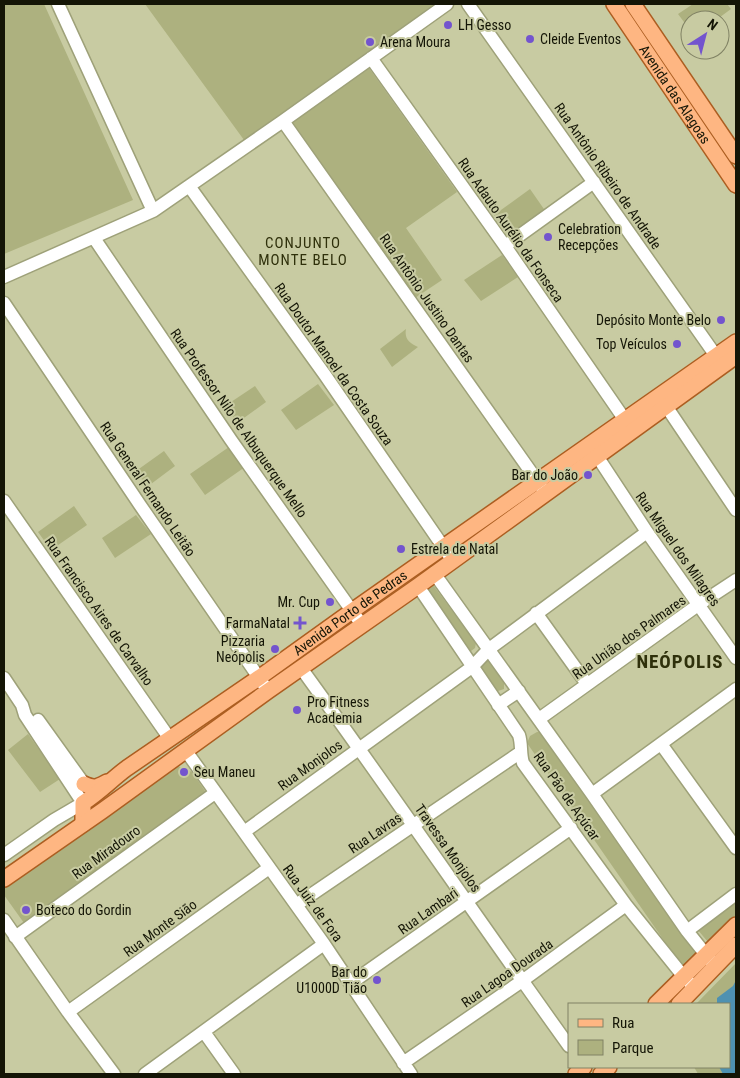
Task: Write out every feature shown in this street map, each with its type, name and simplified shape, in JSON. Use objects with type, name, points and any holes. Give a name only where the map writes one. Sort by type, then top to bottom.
[{"type":"main road","name":"Avenida das Alagoas","points":[[614,4],[736,185]]},
{"type":"main road","name":"Avenida das Alagoas","points":[[633,4],[736,156]]},
{"type":"main road","points":[[719,160],[729,166],[736,176]]},
{"type":"main road","name":"Avenida Porto de Pedras","points":[[86,801],[113,779],[443,548],[597,456],[666,406],[720,361],[736,342]]},
{"type":"main road","name":"Avenida Porto de Pedras","points":[[4,879],[453,561],[625,420],[720,361],[736,356]]},
{"type":"main road","points":[[84,784],[91,788],[113,779]]},
{"type":"main road","points":[[86,801],[92,813],[96,815]]},
{"type":"main road","points":[[83,824],[86,801]]},
{"type":"main road","points":[[658,1003],[690,982],[711,961],[736,925]]},
{"type":"main road","points":[[711,961],[736,945]]},
{"type":"main road","points":[[679,1003],[690,982]]},
{"type":"street","points":[[58,4],[153,211]]},
{"type":"street","points":[[4,277],[153,211],[447,4]]},
{"type":"street","name":"Rua Antônio Ribeiro de Andrade","points":[[468,4],[720,361]]},
{"type":"street","name":"Rua Adauto Aurélio da Fonseca","points":[[372,58],[625,420]]},
{"type":"street","name":"Rua Antônio Justino Dantas","points":[[283,121],[542,488]]},
{"type":"street","points":[[505,246],[594,182]]},
{"type":"street","name":"Rua Doutor Manoel da Costa Souza","points":[[189,186],[325,375],[453,561]]},
{"type":"street","name":"Rua Professor Nilo de Albuquerque Mello","points":[[94,238],[231,440],[362,625]]},
{"type":"street","name":"Rua General Fernando Leitão","points":[[4,303],[268,691]]},
{"type":"street","points":[[666,406],[736,510]]},
{"type":"street","name":"Rua Miguel dos Milagres","points":[[597,456],[647,532],[736,658]]},
{"type":"street","name":"Rua Francisco Aires de Carvalho","points":[[4,501],[170,739]]},
{"type":"street","name":"Rua Monjolos","points":[[244,832],[472,667],[489,649],[647,532]]},
{"type":"street","name":"Rua Pão de Açúcar","points":[[434,573],[687,931],[711,961]]},
{"type":"street","name":"Rua União dos Palmares","points":[[539,719],[736,580]]},
{"type":"street","name":"Rua Pão de Açúcar","points":[[418,586],[519,735],[522,745],[523,763],[626,905],[690,982]]},
{"type":"street","points":[[536,613],[587,684]]},
{"type":"street","name":"Travessa Monjolos","points":[[301,668],[568,1045]]},
{"type":"street","points":[[4,678],[22,705],[26,715],[86,801]]},
{"type":"street","points":[[498,705],[519,691]]},
{"type":"street","points":[[592,794],[734,694]]},
{"type":"street","points":[[22,705],[33,712],[84,784]]},
{"type":"street","points":[[661,744],[736,848]]},
{"type":"street","name":"Rua Juiz de Fora","points":[[186,751],[324,944],[411,1074]]},
{"type":"street","name":"Rua Lavras","points":[[296,905],[521,752]]},
{"type":"street","name":"Rua Miradouro","points":[[15,936],[215,792]]},
{"type":"street","name":"Avenida Porto de Pedras","points":[[4,855],[54,820],[86,801]]},
{"type":"street","name":"Rua Lambari","points":[[351,983],[570,828]]},
{"type":"street","name":"Rua Monte Sião","points":[[68,1012],[269,868]]},
{"type":"street","points":[[687,931],[736,894]]},
{"type":"street","name":"Rua Lagoa Dourada","points":[[403,1063],[522,981],[626,905]]},
{"type":"street","points":[[4,920],[114,1074]]},
{"type":"street","points":[[145,1074],[324,944]]},
{"type":"street","points":[[204,1032],[234,1074]]},
{"type":"green space","points":[[4,4],[44,4],[133,200],[4,254]]},
{"type":"green space","points":[[145,4],[437,4],[244,140]]},
{"type":"green space","points":[[693,4],[727,4],[731,9],[730,10],[684,10]]},
{"type":"green space","points":[[369,68],[457,192],[406,228],[442,280],[415,298],[291,122]]},
{"type":"green space","points":[[530,189],[546,212],[510,238],[494,215]]},
{"type":"green space","points":[[502,255],[518,277],[481,301],[464,280]]},
{"type":"green space","points":[[406,329],[408,340],[418,347],[392,367],[380,349]]},
{"type":"green space","points":[[318,384],[334,405],[296,430],[281,410]]},
{"type":"green space","points":[[255,386],[266,402],[237,423],[225,406]]},
{"type":"green space","points":[[229,447],[245,467],[205,495],[190,474]]},
{"type":"green space","points":[[164,451],[175,466],[147,487],[136,471]]},
{"type":"green space","points":[[74,506],[87,525],[51,550],[38,532]]},
{"type":"green space","points":[[136,515],[151,534],[115,558],[102,538]]},
{"type":"green space","points":[[428,585],[433,585],[476,643],[475,648],[471,651],[465,648],[425,590]]},
{"type":"green space","points":[[486,658],[504,683],[504,689],[495,692],[477,666]]},
{"type":"green space","points":[[537,732],[543,732],[695,947],[696,958],[683,968],[527,743],[530,736]]},
{"type":"green space","points":[[28,734],[60,779],[40,792],[8,750]]},
{"type":"green space","points":[[178,766],[192,772],[207,794],[24,923],[4,895],[4,888]]},
{"type":"green space","points":[[736,897],[736,915],[708,942],[697,929]]},
{"type":"green space","points":[[736,963],[736,1074],[698,1074],[695,1068],[730,1068],[730,1003],[697,1003]]},
{"type":"water","points":[[736,980],[736,1074],[723,1074],[720,1068],[730,1068],[730,1003],[717,1003],[717,998],[733,986]]},
{"type":"place","name":"LH Gesso","points":[[448,25]]},
{"type":"place","name":"Cleide Eventos","points":[[530,39]]},
{"type":"place","name":"Arena Moura","points":[[370,42]]},
{"type":"place","name":"Celebration Recepções","points":[[548,237]]},
{"type":"place","name":"Depósito Monte Belo","points":[[721,320]]},
{"type":"place","name":"Top Veículos","points":[[677,344]]},
{"type":"place","name":"Bar do João","points":[[588,475]]},
{"type":"place","name":"Estrela de Natal","points":[[401,549]]},
{"type":"place","name":"Mr. Cup","points":[[330,602]]},
{"type":"place","name":"FarmaNatal","points":[[300,623]]},
{"type":"place","name":"Pizzaria Neópolis","points":[[275,649]]},
{"type":"place","name":"Pro Fitness Academia","points":[[297,710]]},
{"type":"place","name":"Seu Maneu","points":[[184,772]]},
{"type":"place","name":"Boteco do Gordin","points":[[26,910]]},
{"type":"place","name":"Bar do U1000D Tião","points":[[377,980]]},
{"type":"district","name":"CONJUNTO MONTE BELO","points":[[303,252]]},
{"type":"district","name":"NEÓPOLIS","points":[[680,661]]}]
